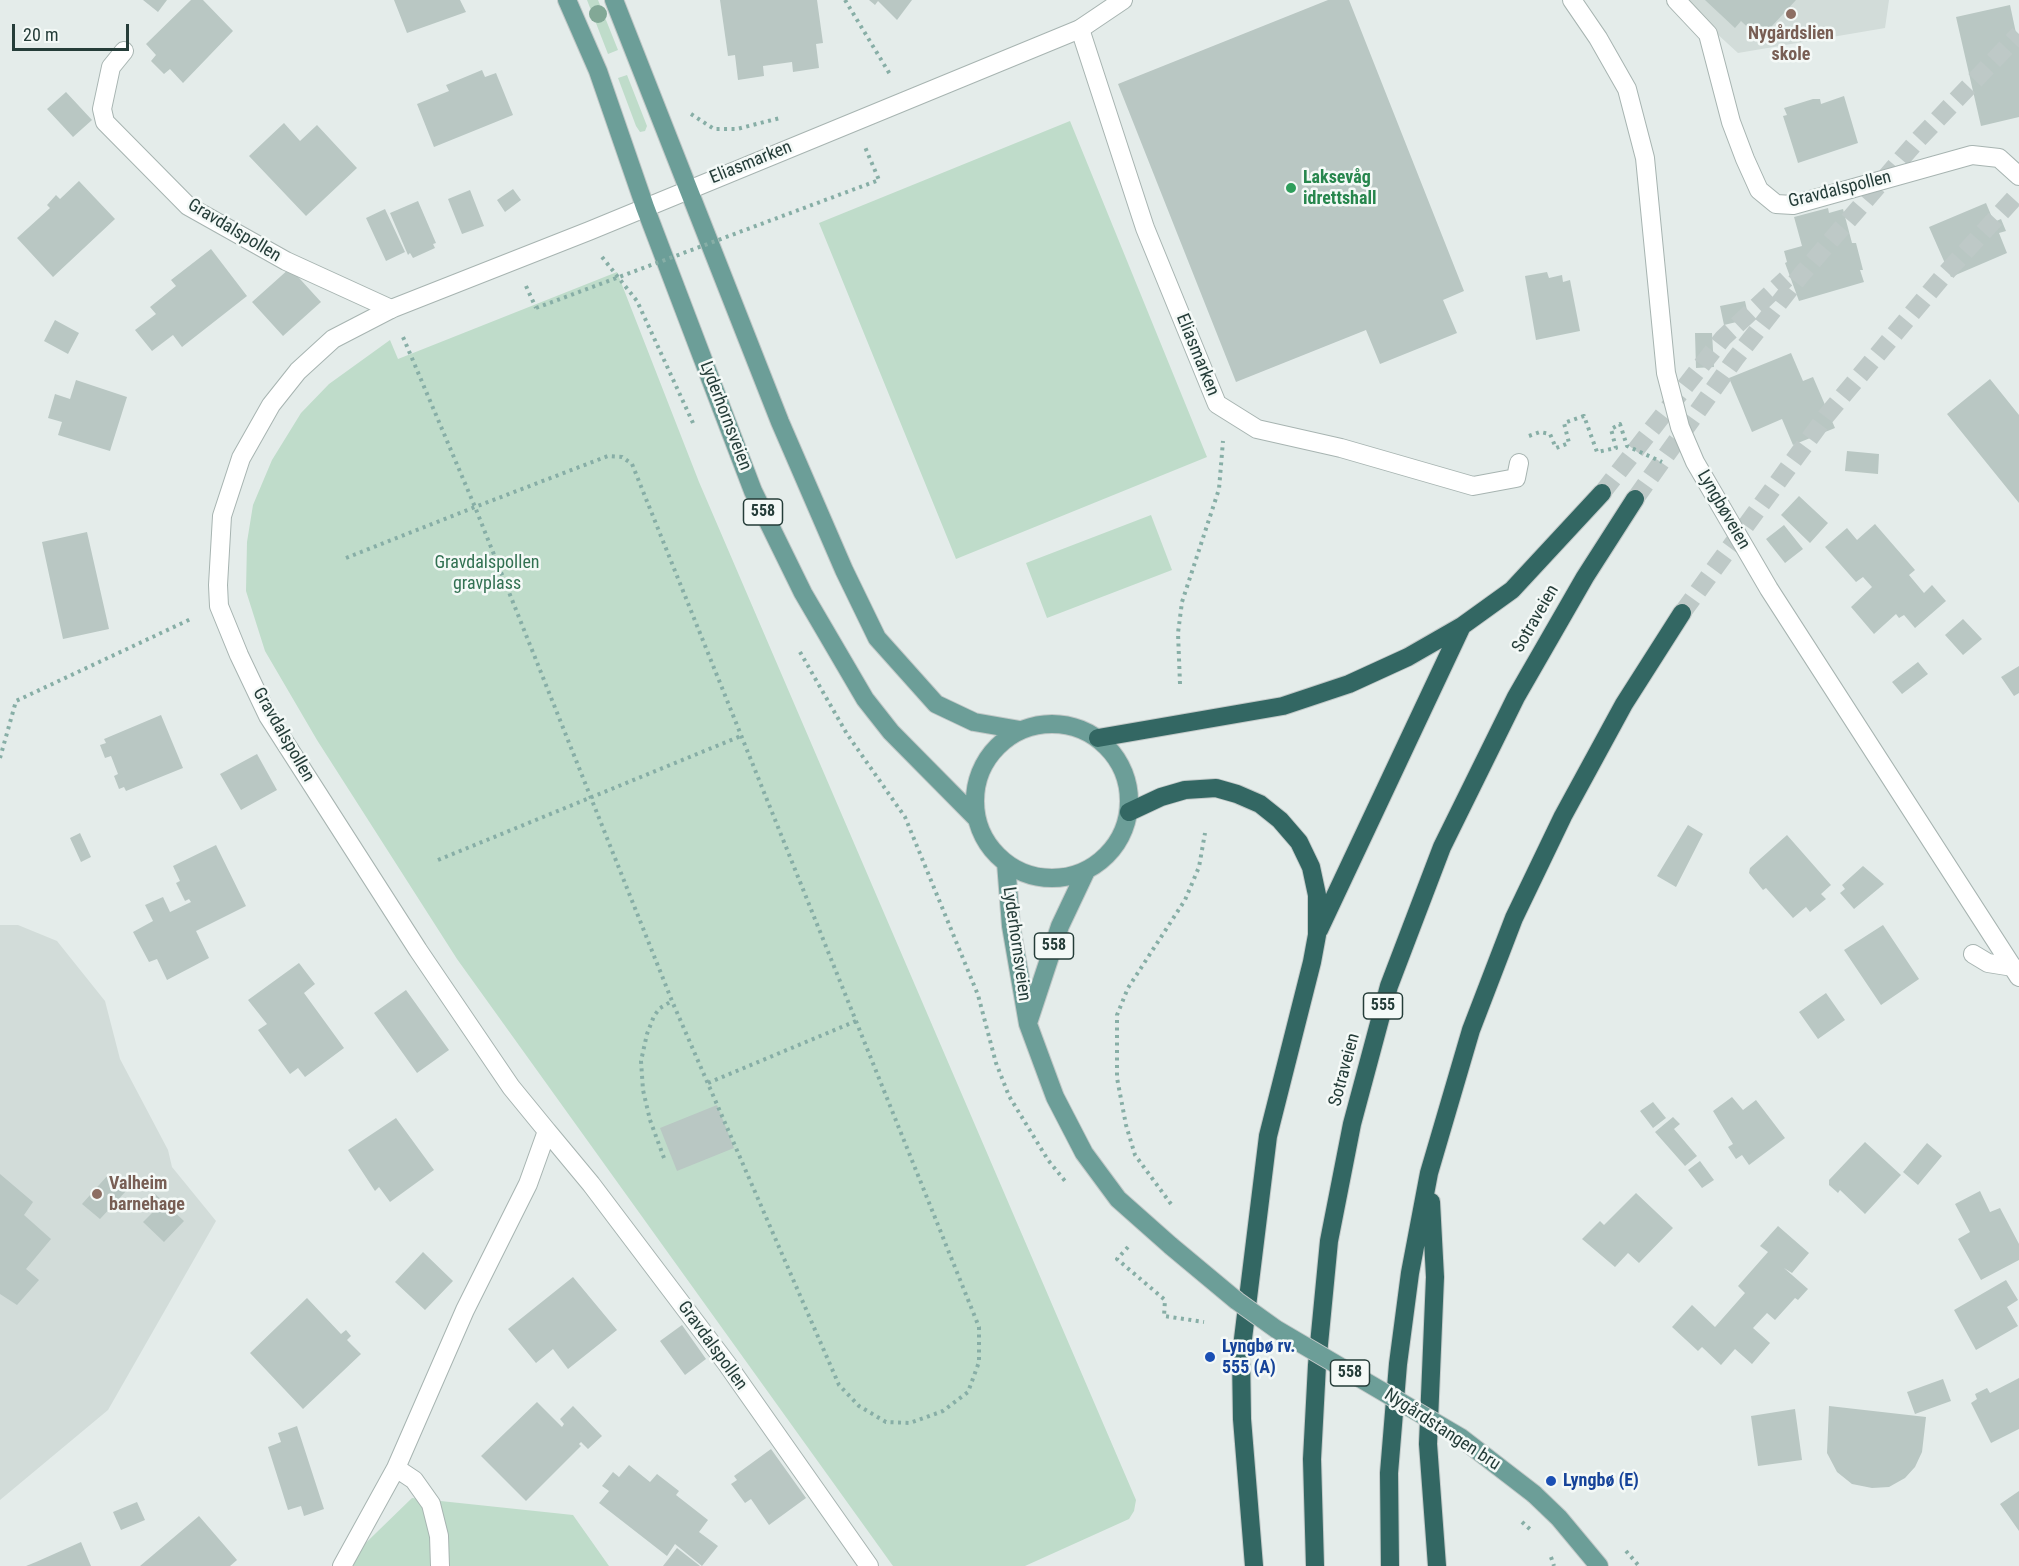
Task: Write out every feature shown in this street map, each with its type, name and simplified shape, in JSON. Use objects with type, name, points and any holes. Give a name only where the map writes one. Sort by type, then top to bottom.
[{"type":"highway","points":[[1098,738],[1283,706],[1359,680],[1408,657],[1462,626],[1512,590],[1602,494]]},
{"type":"highway","name":"Sotraveien","points":[[1315,1566],[1312,1459],[1317,1365],[1329,1241],[1352,1124],[1389,986],[1442,847],[1516,698],[1585,577],[1635,499]]},
{"type":"highway","points":[[1390,1566],[1389,1473],[1398,1364],[1410,1273],[1429,1173],[1471,1030],[1514,918],[1563,816],[1624,704],[1682,613]]},
{"type":"highway","points":[[1254,1566],[1242,1419],[1241,1355],[1268,1136],[1317,935],[1462,626]]},
{"type":"highway","points":[[1129,812],[1169,795],[1216,788],[1238,794],[1260,804],[1280,820],[1299,842],[1311,867],[1317,895],[1317,935]]},
{"type":"highway","points":[[1429,1173],[1435,1277],[1428,1444],[1437,1566]]},
{"type":"main road","name":"Lyderhornsveien","points":[[567,0],[598,71],[645,207],[753,491],[803,593],[865,699],[891,732],[977,819]]},
{"type":"main road","name":"558","points":[[614,0],[780,422],[844,570],[877,638],[936,704],[974,722],[1020,730]]},
{"type":"main road","name":"558","points":[[1047,723],[1074,727],[1098,738],[1117,758],[1127,783],[1129,812],[1124,830],[1115,847],[1086,871],[1066,877],[1045,878],[1024,873],[1006,863],[988,844],[977,819],[975,793],[982,767],[999,745],[1020,730],[1047,723]]},
{"type":"main road","name":"Lyderhornsveien","points":[[1006,863],[1011,926],[1028,1024],[1055,1097],[1084,1153],[1118,1198],[1171,1246]]},
{"type":"main road","name":"Lyderhornsveien","points":[[1028,1024],[1060,926],[1086,871]]},
{"type":"main road","name":"Nygårdstangen bru","points":[[1171,1246],[1237,1301],[1276,1329],[1460,1437],[1534,1494],[1559,1518],[1599,1566]]},
{"type":"street","name":"Eliasmarken","points":[[645,207],[1080,29],[1124,0]]},
{"type":"street","name":"Lyngbøveien","points":[[1572,0],[1598,38],[1627,89],[1645,158],[1666,373],[1680,427],[1695,462],[1769,589],[2016,972]]},
{"type":"street","name":"Gravdalspollen","points":[[1676,0],[1708,34],[1731,122],[1745,159],[1759,190],[1776,204],[1792,205],[1972,155],[1999,158],[2019,176]]},
{"type":"street","name":"Eliasmarken","points":[[1080,29],[1145,228],[1217,404],[1257,429],[1341,448],[1473,486],[1516,478],[1519,463]]},
{"type":"street","name":"Gravdalspollen","points":[[124,51],[111,67],[102,109],[105,122],[179,198],[188,206],[285,261],[391,309]]},
{"type":"street","name":"Gravdalspollen","points":[[645,207],[391,309],[333,339],[298,371],[266,414],[241,458],[222,516],[219,606],[268,716],[418,950],[511,1087],[591,1184],[727,1364],[870,1566]]},
{"type":"street","name":"Lyngbøveien","points":[[1973,954],[1988,963],[2016,972]]},
{"type":"street","points":[[342,1566],[396,1468],[465,1310],[528,1184],[547,1131]]},
{"type":"street","points":[[396,1468],[414,1480],[431,1504],[439,1536],[440,1566]]},
{"type":"path","points":[[845,0],[905,100]]},
{"type":"path","points":[[686,112],[714,129],[737,129],[788,114]]},
{"type":"path","points":[[536,308],[879,180],[865,147]]},
{"type":"path","points":[[346,558],[475,507],[608,456],[622,458],[632,464],[979,1327],[979,1362],[968,1392],[943,1412],[910,1423],[886,1422],[859,1406],[839,1385],[672,1001],[475,507],[391,309]]},
{"type":"path","points":[[1180,684],[1178,633],[1182,602],[1219,489],[1222,468],[1223,434],[1217,404]]},
{"type":"path","points":[[1519,463],[1513,446],[1515,441],[1540,432],[1550,434],[1556,448],[1569,443],[1564,423],[1584,416],[1597,452],[1616,448],[1611,429],[1620,424],[1627,446],[1666,464],[1695,462]]},
{"type":"path","points":[[0,758],[16,701],[189,620]]},
{"type":"path","points":[[438,860],[741,736]]},
{"type":"path","points":[[1178,1212],[1135,1155],[1126,1125],[1117,1078],[1117,1015],[1128,988],[1185,900],[1199,867],[1205,833]]},
{"type":"path","points":[[664,1158],[650,1120],[643,1090],[641,1061],[654,1016],[660,1008],[672,1001]]},
{"type":"path","points":[[708,1083],[856,1021]]},
{"type":"path","points":[[1128,1247],[1117,1259],[1165,1300],[1164,1316],[1204,1322]]},
{"type":"shaded area","name":"Nygårdslien skole","points":[[1680,0],[1889,0],[1885,28],[1738,53]]},
{"type":"shaded area","name":"Valheim barnehage","points":[[0,925],[18,925],[57,941],[105,1001],[120,1059],[168,1150],[172,1167],[216,1221],[108,1410],[0,1500]]},
{"type":"green space","points":[[587,0],[598,0],[618,50],[608,54]]},
{"type":"green space","points":[[627,75],[647,126],[645,131],[640,132],[636,126],[618,78]]},
{"type":"green space","points":[[1070,121],[1207,457],[956,559],[819,223]]},
{"type":"green space","name":"Gravdalspollen gravplass","points":[[617,272],[699,482],[1136,1500],[1134,1511],[1129,1519],[1025,1566],[893,1566],[457,959],[317,740],[265,651],[246,591],[247,542],[253,505],[272,460],[301,413],[329,384],[390,340],[398,359]]},
{"type":"green space","points":[[1151,515],[1172,570],[1047,618],[1026,563]]},
{"type":"green space","points":[[412,1498],[573,1515],[609,1566],[342,1566]]},
{"type":"building","points":[[143,0],[167,0],[158,12]]},
{"type":"building","points":[[191,0],[203,0],[233,31],[183,83],[170,69],[164,74],[151,61],[156,55],[146,44]]},
{"type":"building","points":[[394,0],[460,0],[466,12],[407,33]]},
{"type":"building","points":[[720,0],[817,0],[823,43],[816,44],[819,68],[793,72],[792,62],[763,66],[764,76],[738,80],[735,55],[728,56]]},
{"type":"building","points":[[869,0],[912,0],[897,20],[878,1],[875,5]]},
{"type":"building","name":"Laksevåg idrettshall","points":[[1328,0],[1349,0],[1464,291],[1443,300],[1457,333],[1380,364],[1366,330],[1236,382],[1118,84]]},
{"type":"building","points":[[1705,0],[1796,0],[1760,39],[1741,21],[1735,28]]},
{"type":"building","points":[[2010,5],[2019,47],[2019,117],[1981,126],[1956,17]]},
{"type":"building","points":[[482,70],[485,77],[496,73],[513,115],[434,147],[417,104],[449,91],[446,85]]},
{"type":"building","points":[[66,92],[92,120],[73,137],[47,109]]},
{"type":"building","points":[[1844,96],[1858,143],[1798,163],[1783,116],[1787,115],[1784,108],[1813,99],[1820,99],[1821,104]]},
{"type":"building","points":[[284,123],[300,141],[317,125],[357,168],[306,216],[249,156]]},
{"type":"building","points":[[79,181],[115,219],[53,277],[17,238],[50,208],[47,205],[56,195],[60,199]]},
{"type":"building","points":[[513,189],[521,200],[505,212],[497,200]]},
{"type":"building","points":[[470,190],[484,226],[462,234],[448,199]]},
{"type":"building","points":[[418,201],[436,243],[433,244],[435,248],[413,258],[410,253],[408,255],[390,213]]},
{"type":"building","points":[[1986,203],[1994,222],[2001,219],[2006,231],[1999,233],[2007,253],[1951,277],[1929,227]]},
{"type":"building","points":[[1828,208],[1829,213],[1843,209],[1852,243],[1856,243],[1864,282],[1799,301],[1785,263],[1787,262],[1784,251],[1802,246],[1794,217]]},
{"type":"building","points":[[385,209],[405,252],[386,261],[366,218]]},
{"type":"building","points":[[211,249],[247,296],[182,347],[173,335],[152,351],[135,330],[156,314],[150,307],[176,286],[171,280]]},
{"type":"building","points":[[290,268],[321,302],[283,336],[252,302]]},
{"type":"building","points":[[1547,272],[1549,278],[1562,275],[1563,282],[1570,280],[1580,331],[1536,340],[1525,276]]},
{"type":"building","points":[[1745,301],[1749,319],[1724,325],[1720,306]]},
{"type":"building","points":[[55,320],[79,333],[68,354],[44,341]]},
{"type":"building","points":[[1695,333],[1712,333],[1714,367],[1696,368]]},
{"type":"building","points":[[1791,353],[1803,381],[1813,377],[1835,428],[1793,445],[1782,419],[1752,432],[1729,378]]},
{"type":"building","points":[[1990,379],[2019,415],[2019,503],[1947,414]]},
{"type":"building","points":[[76,380],[127,397],[110,451],[58,435],[62,422],[48,418],[55,394],[70,399]]},
{"type":"building","points":[[1847,451],[1879,454],[1878,474],[1845,471]]},
{"type":"building","points":[[1799,496],[1828,523],[1810,543],[1781,515]]},
{"type":"building","points":[[1875,524],[1915,570],[1909,575],[1924,593],[1932,585],[1946,601],[1915,628],[1904,615],[1899,618],[1896,614],[1874,634],[1851,607],[1872,587],[1863,577],[1856,582],[1825,547],[1847,528],[1857,540]]},
{"type":"building","points":[[1784,525],[1803,549],[1785,563],[1766,539]]},
{"type":"building","points":[[87,532],[109,629],[63,639],[42,542]]},
{"type":"building","points":[[1963,619],[1982,639],[1963,655],[1945,635]]},
{"type":"building","points":[[1918,662],[1928,674],[1902,694],[1892,682]]},
{"type":"building","points":[[2019,666],[2019,693],[2014,696],[2001,677]]},
{"type":"building","points":[[161,715],[183,768],[126,791],[124,787],[119,789],[114,776],[118,774],[111,756],[105,758],[100,745],[106,743],[104,739]]},
{"type":"building","points":[[257,754],[277,790],[241,810],[220,774]]},
{"type":"building","points":[[1688,825],[1703,834],[1676,887],[1657,876]]},
{"type":"building","points":[[80,833],[91,857],[81,862],[70,838]]},
{"type":"building","points":[[1787,835],[1831,885],[1821,894],[1826,899],[1810,912],[1806,907],[1793,918],[1766,888],[1763,890],[1749,873],[1750,868]]},
{"type":"building","points":[[216,845],[246,906],[196,931],[209,958],[167,980],[157,959],[149,962],[133,932],[153,921],[145,905],[163,897],[170,912],[191,902],[189,899],[185,901],[176,883],[180,881],[173,866]]},
{"type":"building","points":[[1863,866],[1884,884],[1854,909],[1840,893],[1845,889],[1842,885]]},
{"type":"building","points":[[1883,925],[1919,979],[1881,1005],[1844,950]]},
{"type":"building","points":[[299,963],[315,984],[304,993],[344,1048],[305,1077],[298,1068],[290,1074],[258,1030],[267,1024],[248,1000]]},
{"type":"building","points":[[406,990],[449,1050],[417,1073],[374,1013]]},
{"type":"building","points":[[1826,993],[1845,1020],[1818,1039],[1799,1012]]},
{"type":"building","points":[[1732,1097],[1743,1110],[1756,1100],[1785,1138],[1749,1165],[1742,1155],[1736,1159],[1728,1147],[1733,1144],[1713,1111]]},
{"type":"building","points":[[1653,1102],[1666,1118],[1653,1128],[1640,1111]]},
{"type":"building","points":[[717,1105],[734,1148],[677,1171],[660,1128]]},
{"type":"building","points":[[1673,1117],[1680,1124],[1674,1129],[1697,1156],[1685,1166],[1655,1132]]},
{"type":"building","points":[[396,1118],[434,1170],[390,1202],[379,1187],[375,1191],[348,1150]]},
{"type":"building","points":[[1865,1142],[1901,1175],[1865,1214],[1840,1190],[1838,1193],[1829,1185],[1829,1180]]},
{"type":"building","points":[[1927,1143],[1942,1156],[1918,1185],[1903,1172]]},
{"type":"building","points":[[1700,1161],[1714,1180],[1702,1188],[1688,1170]]},
{"type":"building","points":[[0,1174],[33,1202],[24,1215],[51,1239],[26,1269],[39,1280],[17,1305],[0,1294]]},
{"type":"building","points":[[108,1175],[126,1191],[100,1219],[82,1204]]},
{"type":"building","points":[[1980,1191],[1990,1212],[2000,1208],[2019,1244],[2019,1260],[1981,1280],[1958,1239],[1970,1232],[1955,1204]]},
{"type":"building","points":[[154,1193],[184,1221],[164,1242],[143,1222],[152,1213],[143,1204]]},
{"type":"building","points":[[1636,1193],[1673,1228],[1639,1263],[1628,1253],[1615,1267],[1582,1239],[1600,1221],[1604,1225]]},
{"type":"building","points":[[1778,1226],[1809,1253],[1792,1273],[1784,1268],[1808,1289],[1798,1300],[1795,1298],[1775,1320],[1767,1313],[1753,1328],[1770,1343],[1752,1364],[1735,1349],[1721,1365],[1702,1347],[1698,1351],[1672,1327],[1692,1305],[1715,1327],[1745,1293],[1738,1286],[1768,1252],[1760,1246]]},
{"type":"building","points":[[423,1252],[453,1281],[425,1310],[395,1282]]},
{"type":"building","points":[[573,1277],[617,1330],[568,1369],[553,1349],[536,1363],[508,1329]]},
{"type":"building","points":[[2006,1280],[2018,1300],[2007,1307],[2018,1326],[1976,1350],[1954,1310]]},
{"type":"building","points":[[307,1298],[341,1334],[346,1330],[351,1336],[347,1340],[361,1354],[303,1409],[250,1353]]},
{"type":"building","points":[[682,1325],[706,1359],[685,1375],[660,1341]]},
{"type":"building","points":[[2019,1378],[2019,1429],[1991,1443],[1971,1403],[1977,1399],[1975,1394],[1987,1388],[1990,1393]]},
{"type":"building","points":[[1943,1379],[1951,1401],[1915,1414],[1907,1392]]},
{"type":"building","points":[[537,1402],[562,1427],[564,1424],[560,1419],[573,1406],[602,1436],[588,1449],[581,1442],[579,1444],[581,1446],[526,1501],[481,1456]]},
{"type":"building","points":[[1829,1406],[1926,1417],[1922,1452],[1915,1467],[1905,1478],[1889,1487],[1872,1488],[1852,1484],[1837,1472],[1827,1453]]},
{"type":"building","points":[[1795,1409],[1802,1460],[1758,1466],[1751,1416]]},
{"type":"building","points":[[297,1426],[324,1509],[304,1516],[301,1506],[288,1510],[268,1447],[281,1442],[278,1433]]},
{"type":"building","points":[[771,1449],[806,1498],[769,1525],[751,1499],[745,1503],[731,1484],[737,1480],[734,1476]]},
{"type":"building","points":[[629,1465],[650,1482],[657,1474],[679,1491],[676,1495],[708,1520],[699,1532],[718,1546],[702,1566],[675,1544],[667,1556],[599,1503],[609,1491],[602,1486],[613,1472],[619,1477]]},
{"type":"building","points":[[2019,1491],[2019,1531],[2000,1504]]},
{"type":"building","points":[[137,1502],[145,1520],[121,1530],[113,1512]]},
{"type":"building","points":[[199,1516],[237,1560],[230,1566],[140,1566]]},
{"type":"building","points":[[81,1542],[91,1566],[26,1566],[36,1562]]},
{"type":"building","points":[[677,1548],[700,1566],[663,1566]]},
{"type":"tunnel","points":[[1635,499],[1735,359],[1801,275],[1916,142],[2019,34]]},
{"type":"tunnel","points":[[1682,613],[1826,416],[1944,275],[2019,193]]},
{"type":"tunnel","points":[[1602,493],[1723,338],[1786,279]]},
{"type":"place","name":"Nygårdslien skole","points":[[1791,14]]},
{"type":"place","name":"Laksevåg idrettshall","points":[[1291,188]]},
{"type":"place","name":"Valheim barnehage","points":[[97,1194]]},
{"type":"place","name":"Lyngbø rv. 555 (A)","points":[[1210,1357]]},
{"type":"place","name":"Lyngbø (E)","points":[[1551,1481]]}]
